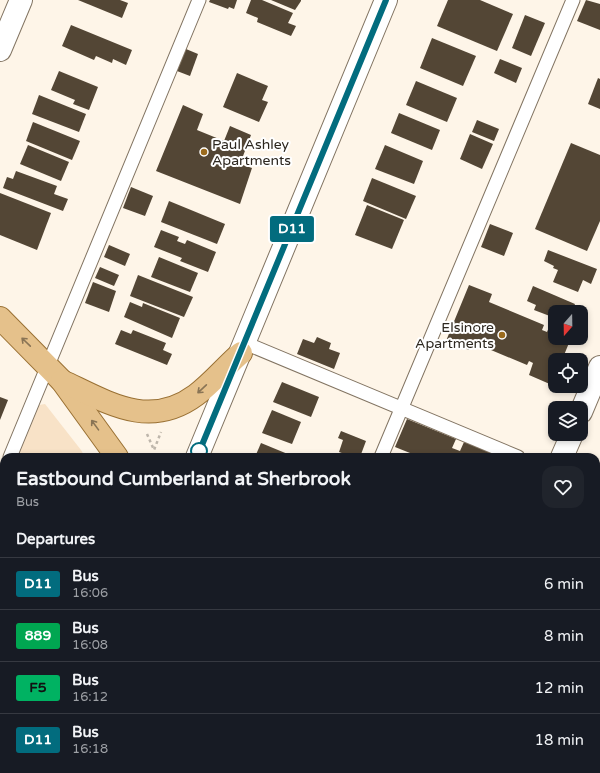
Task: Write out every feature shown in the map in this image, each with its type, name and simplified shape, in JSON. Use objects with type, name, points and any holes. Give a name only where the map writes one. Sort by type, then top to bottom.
[{"type":"main road","points":[[0,50],[21,0]]},
{"type":"main road","points":[[199,453],[386,0]]},
{"type":"main road","points":[[0,318],[62,380],[114,453]]},
{"type":"main road","points":[[62,380],[112,405],[125,409],[150,412],[170,408],[196,394],[243,348]]},
{"type":"main road","points":[[586,401],[600,366]]},
{"type":"main road","points":[[564,453],[569,441]]},
{"type":"lane","points":[[12,453],[199,0]]},
{"type":"lane","points":[[383,453],[573,0]]},
{"type":"lane","points":[[243,348],[401,408],[508,453]]},
{"type":"shaded area","points":[[45,404],[83,453],[19,453],[35,411],[39,405]]},
{"type":"building","points":[[78,0],[120,0],[128,3],[122,18]]},
{"type":"building","points":[[210,0],[237,0],[234,9],[229,7],[228,9],[209,2]]},
{"type":"building","points":[[251,0],[262,0],[293,13],[288,23],[296,26],[291,36],[257,22],[258,18],[246,13]]},
{"type":"building","points":[[271,0],[301,0],[301,1],[295,10]]},
{"type":"building","points":[[448,0],[480,0],[513,14],[497,51],[437,26]]},
{"type":"building","points":[[586,0],[600,4],[600,30],[577,21]]},
{"type":"building","points":[[525,15],[545,23],[531,56],[512,48]]},
{"type":"building","points":[[71,25],[132,50],[126,65],[113,59],[112,63],[96,56],[94,60],[62,46]]},
{"type":"building","points":[[432,38],[476,56],[463,86],[420,68]]},
{"type":"building","points":[[186,49],[198,54],[190,76],[177,71]]},
{"type":"building","points":[[500,59],[522,68],[516,83],[494,73]]},
{"type":"building","points":[[59,71],[98,87],[89,110],[73,104],[75,100],[51,90]]},
{"type":"building","points":[[237,73],[268,86],[262,100],[268,102],[259,122],[223,107]]},
{"type":"building","points":[[598,78],[600,79],[600,109],[588,104]]},
{"type":"building","points":[[416,81],[457,98],[447,122],[406,105]]},
{"type":"building","points":[[39,95],[86,114],[79,132],[32,114]]},
{"type":"building","name":"Paul Ashley Apartments","points":[[183,105],[203,114],[197,130],[224,141],[230,126],[251,135],[240,164],[252,168],[240,204],[156,171]]},
{"type":"building","points":[[399,113],[440,130],[432,150],[391,133]]},
{"type":"building","points":[[477,120],[499,129],[494,141],[472,132]]},
{"type":"building","points":[[33,122],[80,141],[72,160],[26,141]]},
{"type":"building","points":[[470,134],[493,144],[482,169],[460,159]]},
{"type":"building","points":[[571,143],[600,155],[600,221],[587,251],[535,229]]},
{"type":"building","points":[[28,145],[69,162],[61,181],[20,164]]},
{"type":"building","points":[[385,145],[423,161],[414,184],[375,169]]},
{"type":"building","points":[[16,171],[57,186],[54,194],[68,199],[63,211],[3,188],[7,177],[13,179]]},
{"type":"building","points":[[372,178],[416,196],[406,219],[363,201]]},
{"type":"building","points":[[131,187],[153,196],[145,216],[123,208]]},
{"type":"building","points":[[0,193],[51,213],[37,250],[0,235]]},
{"type":"building","points":[[169,201],[225,224],[217,244],[161,222]]},
{"type":"building","points":[[367,205],[404,220],[392,249],[355,235]]},
{"type":"building","points":[[490,224],[513,233],[504,256],[481,247]]},
{"type":"building","points":[[161,230],[179,237],[177,241],[185,244],[187,240],[216,252],[208,272],[180,261],[182,258],[154,247]]},
{"type":"building","points":[[109,245],[130,254],[125,266],[104,257]]},
{"type":"building","points":[[548,250],[597,269],[591,284],[583,280],[578,292],[553,282],[558,270],[553,268],[554,266],[544,261]]},
{"type":"building","points":[[159,257],[198,273],[190,292],[151,277]]},
{"type":"building","points":[[100,267],[119,275],[114,286],[95,278]]},
{"type":"building","points":[[138,275],[193,297],[184,317],[130,296]]},
{"type":"building","points":[[93,282],[116,291],[109,312],[85,303]]},
{"type":"building","name":"Elsinore Apartments","points":[[469,285],[492,294],[489,302],[544,325],[542,330],[547,332],[548,330],[548,345],[568,345],[565,353],[548,353],[548,383],[529,375],[533,363],[529,361],[527,365],[472,342],[469,350],[446,341]]},
{"type":"building","points":[[533,286],[575,304],[548,305],[548,315],[534,310],[536,305],[527,301]]},
{"type":"building","points":[[130,302],[142,307],[143,303],[180,318],[172,338],[124,317]]},
{"type":"building","points":[[121,330],[131,334],[133,330],[166,343],[163,350],[172,354],[167,365],[115,344]]},
{"type":"building","points":[[317,337],[331,343],[329,349],[340,353],[334,369],[297,354],[303,339],[314,343]]},
{"type":"building","points":[[282,382],[319,397],[311,417],[273,402]]},
{"type":"building","points":[[0,397],[8,400],[0,420]]},
{"type":"building","points":[[272,410],[301,422],[292,444],[262,433]]},
{"type":"building","points":[[407,419],[456,439],[452,448],[460,451],[464,442],[491,453],[410,453],[395,447]]},
{"type":"building","points":[[341,431],[366,441],[362,453],[342,453],[339,452],[343,440],[338,438]]},
{"type":"building","points":[[261,443],[285,453],[257,453]]},
{"type":"bus line","name":"D11","points":[[199,453],[386,0]]},
{"type":"place","name":"Paul Ashley Apartments","points":[[204,152]]},
{"type":"place","name":"Elsinore Apartments","points":[[502,335]]}]
